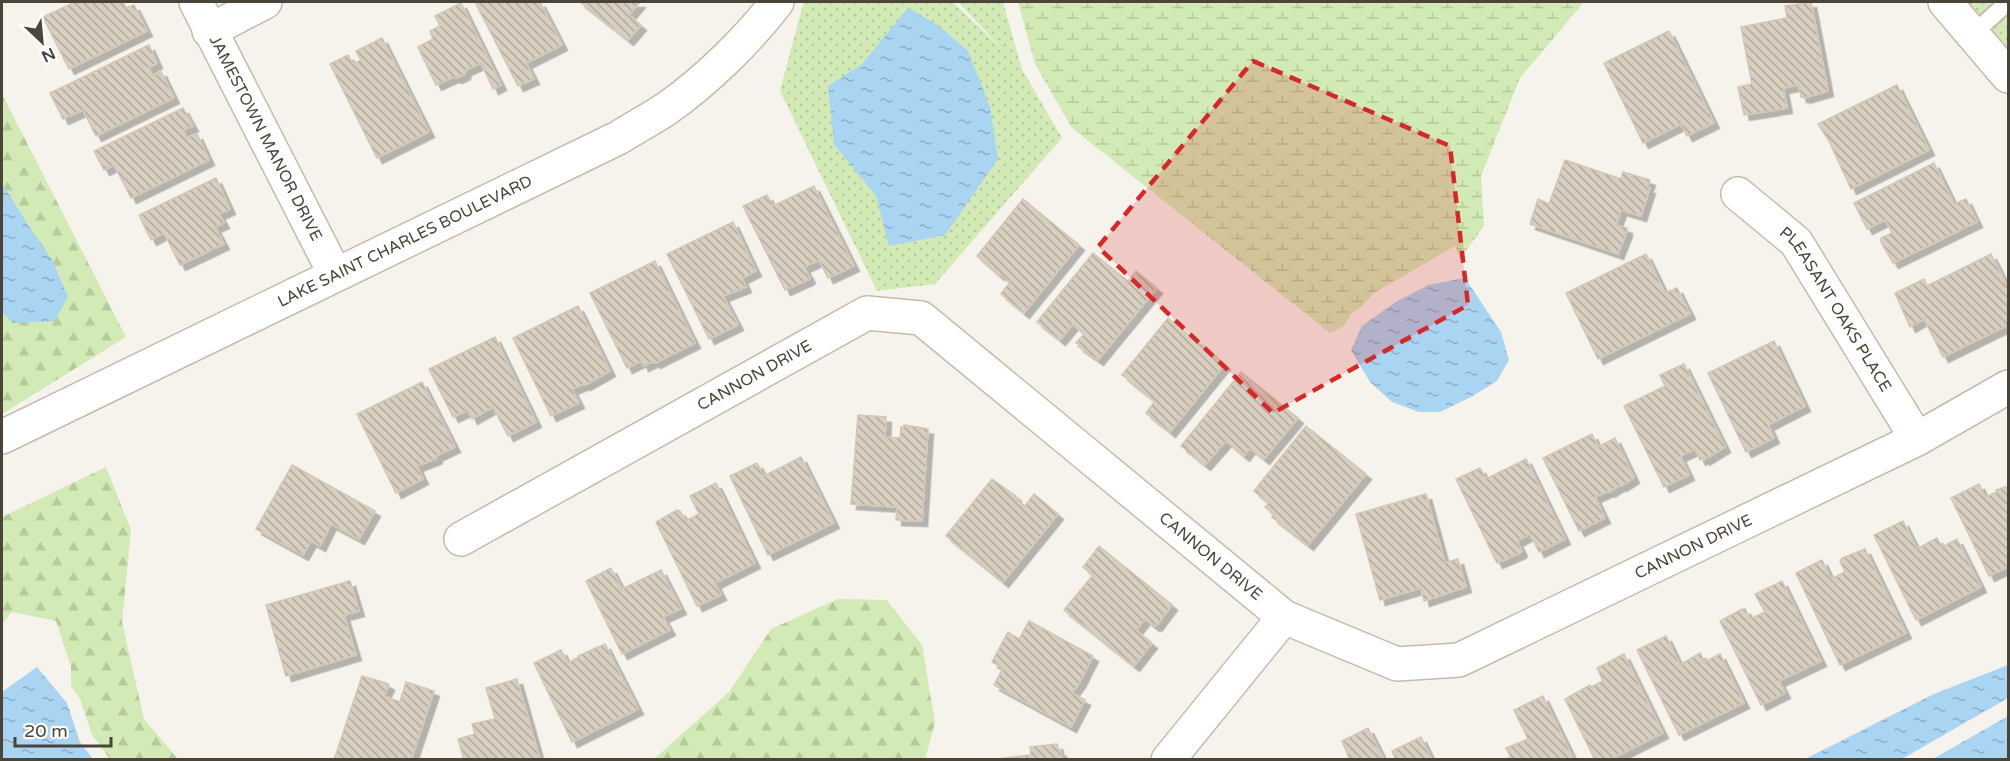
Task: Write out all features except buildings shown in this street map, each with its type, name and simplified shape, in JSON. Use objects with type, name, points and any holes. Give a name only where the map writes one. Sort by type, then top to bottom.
[{"type":"street","points":[[202,16],[265,2]]},
{"type":"street","name":"LAKE SAINT CHARLES BOULEVARD","points":[[2,437],[618,138],[666,109],[708,76],[777,2]]},
{"type":"street","points":[[1945,2],[2008,76]]},
{"type":"street","name":"JAMESTOWN MANOR DRIVE","points":[[202,16],[335,274]]},
{"type":"street","name":"PLEASANT OAKS PLACE","points":[[1738,194],[1796,242],[1917,439]]},
{"type":"street","name":"CANNON DRIVE","points":[[461,539],[867,313],[921,318],[1284,617],[1396,664],[1459,660],[1917,439],[2008,387]]},
{"type":"street","points":[[1168,759],[1284,617]]},
{"type":"lane","points":[[1973,34],[2008,2]]},
{"type":"highlighted area","points":[[1253,61],[1450,146],[1468,305],[1273,413],[1098,247]]},
{"type":"green space","points":[[805,2],[953,2],[1004,51],[958,2],[1003,2],[1022,69],[1062,138],[935,284],[877,291],[780,91]]},
{"type":"green space","points":[[1018,2],[1584,2],[1520,78],[1481,176],[1484,226],[1460,259],[1455,246],[1374,293],[1350,315],[1344,326],[1330,333],[1072,128],[1035,64]]},
{"type":"green space","points":[[1945,2],[2008,2],[2008,76]]},
{"type":"green space","points":[[2,94],[126,337],[2,414]]},
{"type":"green space","points":[[106,467],[131,530],[122,622],[144,719],[178,759],[110,759],[92,735],[80,699],[71,686],[71,667],[56,621],[12,612],[2,624],[2,517]]},
{"type":"green space","points":[[838,599],[887,600],[922,645],[935,723],[925,759],[654,759],[729,692],[771,629]]},
{"type":"water","points":[[908,8],[939,26],[968,51],[990,107],[998,159],[945,235],[889,246],[876,196],[834,144],[828,86],[862,64]]},
{"type":"water","points":[[2,183],[52,260],[68,297],[54,321],[13,323],[2,312]]},
{"type":"water","points":[[1465,278],[1501,332],[1509,360],[1497,381],[1440,412],[1419,412],[1392,402],[1370,382],[1351,350],[1362,326],[1394,303],[1428,285]]},
{"type":"water","points":[[2008,665],[2008,698],[1899,760],[1805,759],[1934,694]]},
{"type":"water","points":[[37,667],[67,703],[80,742],[93,759],[2,759],[2,692]]},
{"type":"water","points":[[2008,716],[2008,759],[1933,759]]}]
